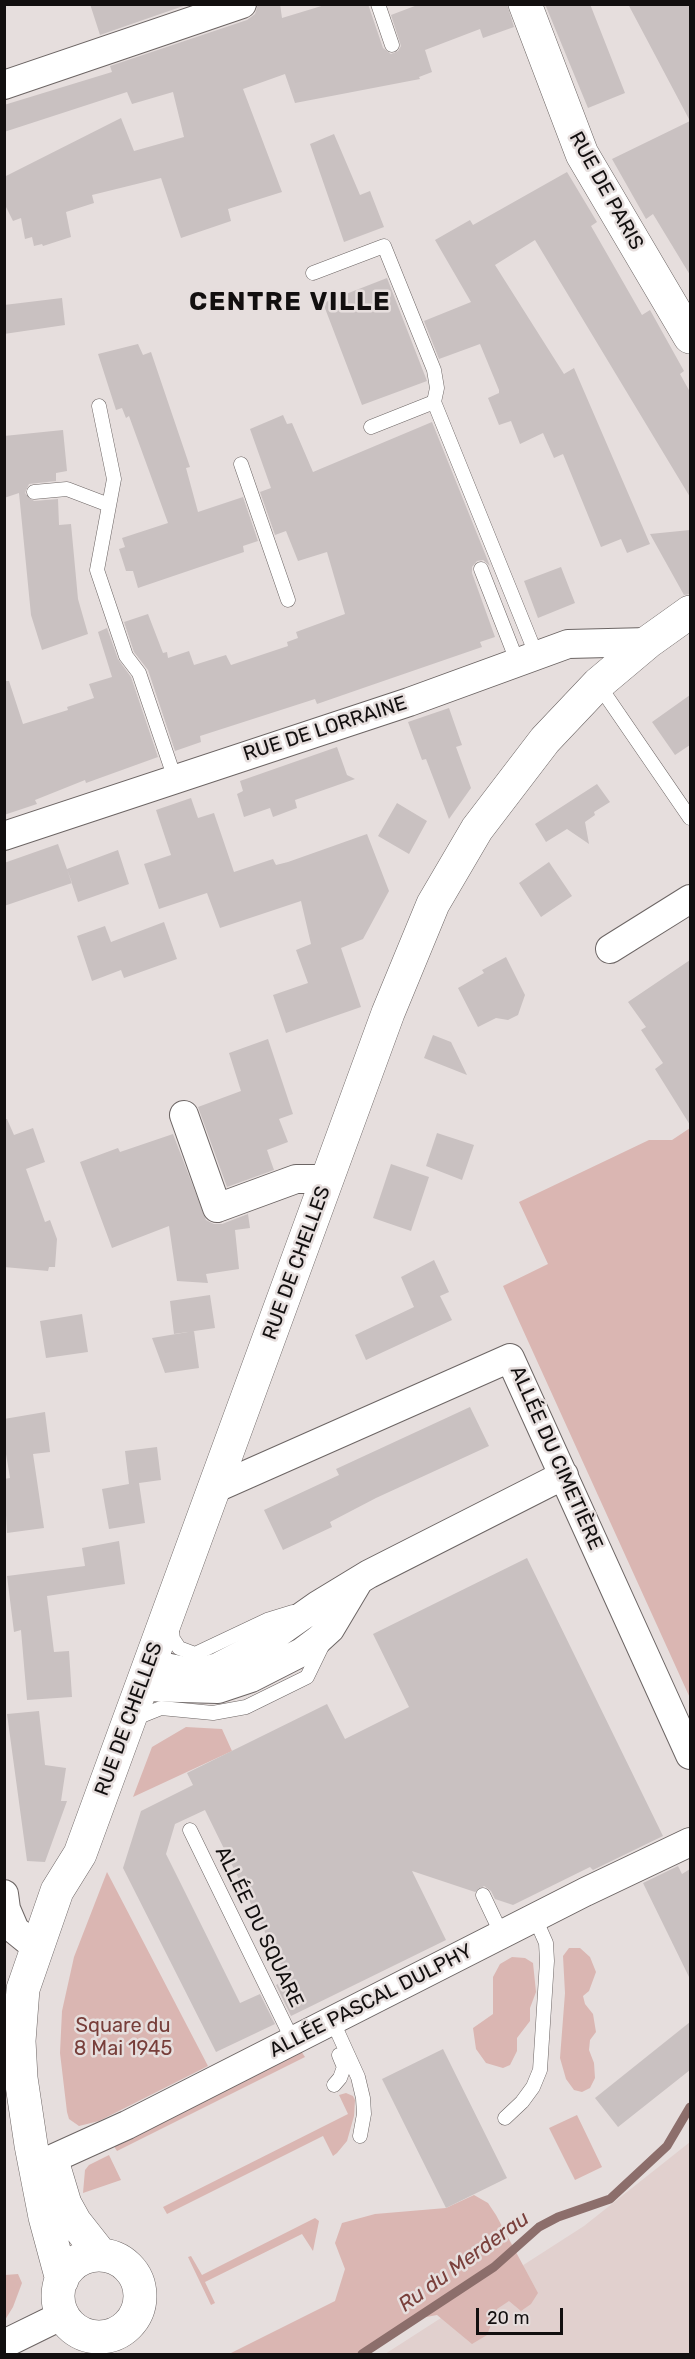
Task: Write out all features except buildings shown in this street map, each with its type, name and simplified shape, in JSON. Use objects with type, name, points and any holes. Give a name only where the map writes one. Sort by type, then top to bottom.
[{"type":"main road","name":"RUE DE PARIS","points":[[525,4],[582,154],[690,337]]},
{"type":"main road","name":"RUE DE CHELLES","points":[[62,2280],[45,2217],[21,2078],[14,1992],[36,1947],[57,1891],[80,1854],[407,964],[433,904],[456,863],[518,774],[598,684],[648,642],[690,612]]},
{"type":"main road","points":[[80,1854],[71,1899],[45,1979],[39,2019],[39,2081],[52,2159],[65,2204],[75,2222],[101,2255]]},
{"type":"main road","points":[[101,2255],[115,2258],[126,2265],[135,2276],[140,2289],[140,2302],[128,2340],[108,2336],[82,2335],[59,2298],[62,2280],[78,2261],[101,2255]]},
{"type":"street","points":[[4,85],[242,4]]},
{"type":"street","name":"RUE DE LORRAINE","points":[[4,836],[409,702],[568,644],[648,642]]},
{"type":"street","points":[[610,949],[690,899]]},
{"type":"street","points":[[183,1114],[217,1208],[296,1179],[328,1179]]},
{"type":"street","name":"ALLÉE DU CIMETIÈRE","points":[[214,1489],[510,1358],[690,1755]]},
{"type":"street","points":[[146,1675],[205,1673],[264,1643],[324,1617],[360,1579],[564,1475]]},
{"type":"street","name":"ALLÉE PASCAL DULPHY","points":[[52,2159],[127,2125],[690,1842]]},
{"type":"street","points":[[4,1894],[6,1909],[15,1930],[36,1947]]},
{"type":"street","points":[[4,2344],[82,2335]]},
{"type":"lane","points":[[378,4],[392,45]]},
{"type":"lane","points":[[313,273],[384,246],[434,370],[437,388],[434,402],[446,444],[488,548],[527,658]]},
{"type":"lane","points":[[371,427],[434,402]]},
{"type":"lane","points":[[99,406],[114,479],[97,570],[126,656],[139,674],[175,778]]},
{"type":"lane","points":[[241,464],[288,600]]},
{"type":"lane","points":[[34,492],[67,489],[109,505]]},
{"type":"lane","points":[[481,569],[527,658]]},
{"type":"lane","points":[[598,684],[690,818]]},
{"type":"lane","points":[[129,1721],[161,1708],[213,1713],[246,1707],[306,1677],[324,1617],[267,1620],[195,1654],[179,1648],[173,1639],[169,1610]]},
{"type":"lane","name":"ALLÉE DU SQUARE","points":[[190,1830],[293,2041]]},
{"type":"lane","points":[[483,1895],[502,1935]]},
{"type":"lane","points":[[505,2118],[522,2102],[533,2087],[540,2070],[547,1961],[546,1943],[536,1918]]},
{"type":"lane","points":[[329,2024],[344,2067],[340,2078],[334,2085]]},
{"type":"lane","points":[[329,2024],[358,2078],[364,2115],[360,2136]]},
{"type":"shaded area","points":[[690,2142],[690,2354],[385,2354],[584,2226]]},
{"type":"green space","points":[[690,1128],[690,1698],[503,1286],[548,1264],[519,1202],[649,1140],[672,1140]]},
{"type":"green space","points":[[186,1727],[222,1729],[232,1751],[133,1797],[152,1747]]},
{"type":"green space","name":"Square du 8 Mai 1945","points":[[107,1872],[208,2066],[99,2121],[79,2126],[69,2119],[67,2112],[60,2053],[62,2011],[74,1957]]},
{"type":"green space","points":[[569,1948],[580,1948],[590,1957],[596,1972],[589,1991],[583,1996],[585,2004],[593,2014],[596,2032],[590,2040],[589,2050],[594,2063],[595,2078],[590,2088],[582,2092],[574,2090],[566,2079],[560,2058],[565,1993],[563,1956]]},
{"type":"green space","points":[[512,1957],[525,1958],[533,1963],[536,1992],[530,2008],[530,2021],[517,2038],[517,2051],[510,2065],[503,2068],[486,2063],[476,2049],[473,2028],[493,2014],[493,1977],[500,1964]]},
{"type":"green space","points":[[301,2051],[305,2057],[117,2151],[113,2145]]},
{"type":"green space","points":[[346,2093],[353,2096],[355,2100],[354,2116],[347,2141],[333,2156],[323,2136],[167,2214],[163,2207],[348,2114],[339,2095]]},
{"type":"green space","points":[[577,2115],[602,2167],[575,2180],[549,2128]]},
{"type":"green space","points":[[109,2155],[121,2180],[83,2193],[85,2170],[89,2165]]},
{"type":"green space","points":[[474,2195],[488,2203],[496,2215],[538,2293],[531,2304],[521,2311],[509,2301],[497,2309],[487,2335],[472,2344],[437,2315],[421,2318],[362,2354],[229,2354],[335,2301],[345,2269],[335,2243],[342,2223],[375,2214],[446,2208]]},
{"type":"green space","points":[[315,2218],[319,2221],[313,2251],[302,2234],[205,2282],[215,2303],[211,2305],[188,2257],[191,2256],[202,2275]]},
{"type":"green space","points":[[18,2274],[22,2283],[13,2307],[5,2320],[5,2275]]},
{"type":"waterway","name":"Ru du Merderau","points":[[362,2354],[494,2267],[539,2227],[558,2217],[610,2199],[667,2146],[690,2107]]},
{"type":"district","name":"CENTRE VILLE","points":[[290,302]]}]
